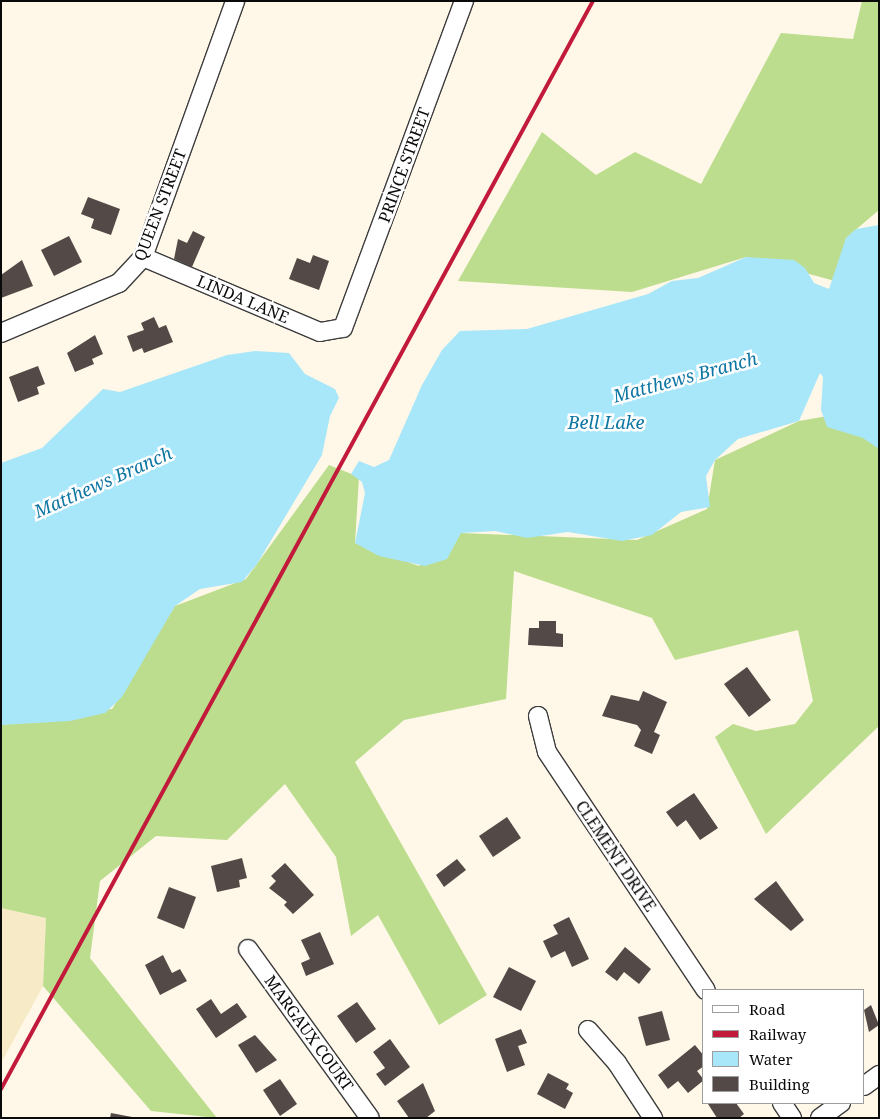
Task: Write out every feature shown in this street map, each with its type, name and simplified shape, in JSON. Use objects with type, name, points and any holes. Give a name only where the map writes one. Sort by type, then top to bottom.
[{"type":"street","name":"QUEEN STREET","points":[[1,333],[119,283],[143,257],[235,1]]},
{"type":"street","name":"PRINCE STREET","points":[[343,328],[464,1]]},
{"type":"street","name":"LINDA LANE","points":[[143,257],[320,332],[343,328]]},
{"type":"street","name":"CLEMENT DRIVE","points":[[538,716],[547,752],[705,989]]},
{"type":"street","name":"MARGAUX COURT","points":[[248,949],[370,1118]]},
{"type":"street","points":[[588,1030],[617,1063],[653,1118]]},
{"type":"street","points":[[865,1085],[879,1075]]},
{"type":"street","points":[[783,1104],[792,1118]]},
{"type":"street","points":[[820,1118],[840,1104]]},
{"type":"shaded area","points":[[1,908],[46,918],[43,986],[1,1063]]},
{"type":"green space","points":[[862,1],[879,1],[879,210],[846,238],[835,281],[746,257],[632,292],[458,281],[542,132],[596,175],[635,152],[701,184],[781,33],[853,39]]},
{"type":"green space","points":[[879,407],[879,726],[766,834],[715,737],[733,724],[756,731],[795,724],[813,701],[798,630],[675,660],[652,618],[514,571],[506,699],[404,720],[355,762],[487,995],[439,1025],[378,915],[351,936],[336,857],[285,784],[227,840],[156,836],[100,881],[90,958],[217,1118],[151,1111],[43,986],[46,918],[1,908],[1,723],[112,709],[175,606],[246,579],[329,465],[359,477],[355,543],[419,566],[461,533],[637,540],[707,509],[715,460],[799,421]]},
{"type":"water","name":"Bell Lake","points":[[879,225],[879,449],[863,438],[827,427],[821,410],[823,377],[820,373],[799,421],[738,439],[715,460],[706,476],[710,507],[681,512],[652,535],[622,541],[568,532],[527,538],[495,531],[461,533],[447,559],[425,566],[379,556],[355,543],[365,493],[362,482],[351,474],[359,461],[374,467],[389,460],[422,385],[442,350],[460,331],[527,329],[648,294],[672,281],[698,278],[746,257],[794,260],[805,268],[814,283],[829,289],[846,238],[856,229]]},
{"type":"water","name":"Matthews Branch","points":[[255,351],[289,353],[305,374],[335,389],[339,398],[330,416],[322,455],[257,564],[242,582],[200,589],[175,606],[122,697],[105,713],[70,721],[1,725],[1,463],[42,448],[103,389],[120,392],[227,355]]},
{"type":"building","points":[[88,197],[120,209],[111,235],[91,228],[94,219],[81,214]]},
{"type":"building","points":[[193,231],[205,237],[192,267],[174,259],[178,239],[187,243]]},
{"type":"building","points":[[69,236],[82,262],[54,276],[41,250]]},
{"type":"building","points":[[313,255],[329,261],[319,290],[289,279],[297,258],[310,263]]},
{"type":"building","points":[[22,260],[33,286],[1,298],[1,275]]},
{"type":"building","points":[[154,317],[159,328],[166,325],[173,342],[144,353],[142,348],[133,352],[127,336],[144,330],[141,323]]},
{"type":"building","points":[[95,335],[103,354],[92,359],[94,364],[75,372],[67,353]]},
{"type":"building","points":[[38,366],[45,384],[37,387],[39,394],[18,402],[9,377]]},
{"type":"building","points":[[539,621],[556,621],[556,633],[563,634],[563,647],[528,645],[529,628],[539,628]]},
{"type":"building","points":[[747,667],[771,700],[749,717],[724,684]]},
{"type":"building","points":[[643,691],[667,702],[654,732],[660,735],[652,754],[634,746],[641,730],[637,725],[602,716],[611,695],[639,701]]},
{"type":"building","points":[[694,793],[718,828],[700,840],[686,820],[677,827],[666,812]]},
{"type":"building","points":[[507,817],[521,838],[493,857],[479,836]]},
{"type":"building","points":[[242,858],[247,878],[239,880],[240,887],[217,892],[211,866]]},
{"type":"building","points":[[457,859],[466,870],[444,887],[436,875]]},
{"type":"building","points":[[285,863],[314,895],[293,914],[284,905],[287,902],[269,888],[276,881],[271,876]]},
{"type":"building","points":[[776,881],[804,920],[791,931],[754,899]]},
{"type":"building","points":[[169,887],[196,897],[184,929],[157,918]]},
{"type":"building","points":[[569,917],[589,959],[572,967],[565,951],[551,958],[543,941],[558,934],[553,925]]},
{"type":"building","points":[[320,932],[334,964],[306,976],[301,963],[310,959],[301,940]]},
{"type":"building","points":[[625,947],[651,969],[639,984],[624,972],[617,981],[605,972]]},
{"type":"building","points":[[163,955],[172,973],[180,969],[187,981],[160,995],[145,965]]},
{"type":"building","points":[[509,967],[536,981],[521,1011],[493,997]]},
{"type":"building","points":[[211,999],[221,1014],[237,1003],[247,1017],[216,1038],[196,1009]]},
{"type":"building","points":[[357,1002],[376,1029],[356,1043],[337,1016]]},
{"type":"building","points":[[871,1005],[879,1025],[869,1032],[865,1014],[865,1009]]},
{"type":"building","points":[[662,1011],[670,1040],[646,1046],[638,1017]]},
{"type":"building","points":[[521,1029],[527,1043],[518,1046],[525,1065],[507,1072],[495,1039]]},
{"type":"building","points":[[255,1035],[277,1060],[256,1073],[238,1045]]},
{"type":"building","points":[[390,1039],[410,1067],[385,1086],[376,1074],[385,1068],[373,1052]]},
{"type":"building","points":[[695,1045],[702,1054],[702,1067],[697,1071],[702,1077],[702,1082],[688,1093],[678,1081],[668,1089],[658,1075]]},
{"type":"building","points":[[548,1073],[569,1084],[566,1089],[573,1093],[565,1109],[537,1094]]},
{"type":"building","points":[[280,1079],[297,1104],[280,1116],[263,1090]]},
{"type":"building","points":[[423,1083],[435,1111],[426,1118],[409,1118],[397,1101]]},
{"type":"building","points":[[708,1104],[737,1104],[744,1114],[739,1118],[717,1118]]},
{"type":"building","points":[[111,1113],[132,1117],[132,1118],[110,1118]]},
{"type":"railway","points":[[1,1089],[593,1]]}]
